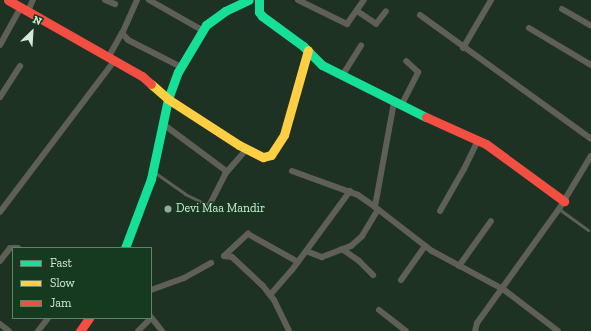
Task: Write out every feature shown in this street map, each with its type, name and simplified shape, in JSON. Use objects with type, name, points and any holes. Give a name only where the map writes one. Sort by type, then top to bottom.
[{"type":"street","points":[[10,0],[150,82],[168,99],[246,150],[268,157],[279,144],[292,114],[308,50]]},
{"type":"street","points":[[0,45],[33,0]]},
{"type":"street","points":[[105,0],[114,4]]},
{"type":"street","points":[[0,212],[111,59],[137,0]]},
{"type":"street","points":[[149,0],[202,30]]},
{"type":"street","points":[[125,247],[153,171],[168,99],[181,67],[202,30],[215,17],[248,0]]},
{"type":"street","points":[[259,0],[259,12],[262,16],[308,50],[322,65],[398,104],[478,140],[512,161],[564,201]]},
{"type":"street","points":[[298,0],[343,24],[351,22],[364,0]]},
{"type":"street","points":[[463,48],[491,0]]},
{"type":"street","points":[[562,10],[591,26]]},
{"type":"street","points":[[357,11],[376,24],[386,11]]},
{"type":"street","points":[[420,15],[463,48],[591,140]]},
{"type":"street","points":[[529,28],[591,66]]},
{"type":"street","points":[[122,33],[128,40],[181,67]]},
{"type":"street","points":[[342,76],[361,46]]},
{"type":"street","points":[[306,251],[322,257],[342,249],[358,240],[377,208],[398,104],[418,72],[406,61]]},
{"type":"street","points":[[0,97],[20,66]]},
{"type":"street","points":[[163,124],[226,172]]},
{"type":"street","points":[[440,210],[464,169],[478,140]]},
{"type":"street","points":[[210,207],[226,172],[246,150]]},
{"type":"street","points":[[475,331],[477,323],[503,289],[559,209],[591,156]]},
{"type":"street","points":[[292,171],[350,191],[377,208],[425,246],[503,289],[558,331]]},
{"type":"street","points":[[270,295],[298,262],[350,191]]},
{"type":"street","points":[[459,266],[491,221]]},
{"type":"street","points":[[289,331],[270,295],[236,261],[224,256],[248,234],[298,262]]},
{"type":"street","points":[[401,280],[425,246]]},
{"type":"street","points":[[0,261],[10,248],[12,248]]},
{"type":"street","points":[[342,249],[359,261],[373,275]]},
{"type":"street","points":[[152,290],[184,278],[211,263]]},
{"type":"street","points":[[379,310],[406,331]]},
{"type":"street","points":[[38,331],[47,319]]},
{"type":"street","points":[[80,331],[88,319]]},
{"type":"street","points":[[138,331],[150,319]]},
{"type":"street","points":[[152,319],[162,331]]},
{"type":"street","points":[[0,324],[10,331]]},
{"type":"lane","points":[[153,171],[185,194],[210,207]]},
{"type":"lane","points":[[559,209],[588,230]]},
{"type":"traffic: fast","points":[[125,247],[151,179],[168,99],[178,72],[206,25],[225,11],[249,0]]},
{"type":"traffic: fast","points":[[259,0],[259,12],[262,16],[303,46],[322,65],[426,117]]},
{"type":"traffic: slow","points":[[151,84],[168,99],[239,145],[263,157],[271,155],[284,135],[308,50]]},
{"type":"traffic: jam","points":[[8,0],[142,76],[151,84]]},
{"type":"traffic: jam","points":[[426,117],[486,144],[564,201]]},
{"type":"traffic: jam","points":[[80,331],[88,319]]},
{"type":"place","name":"Devi Maa Mandir","points":[[168,209]]}]
